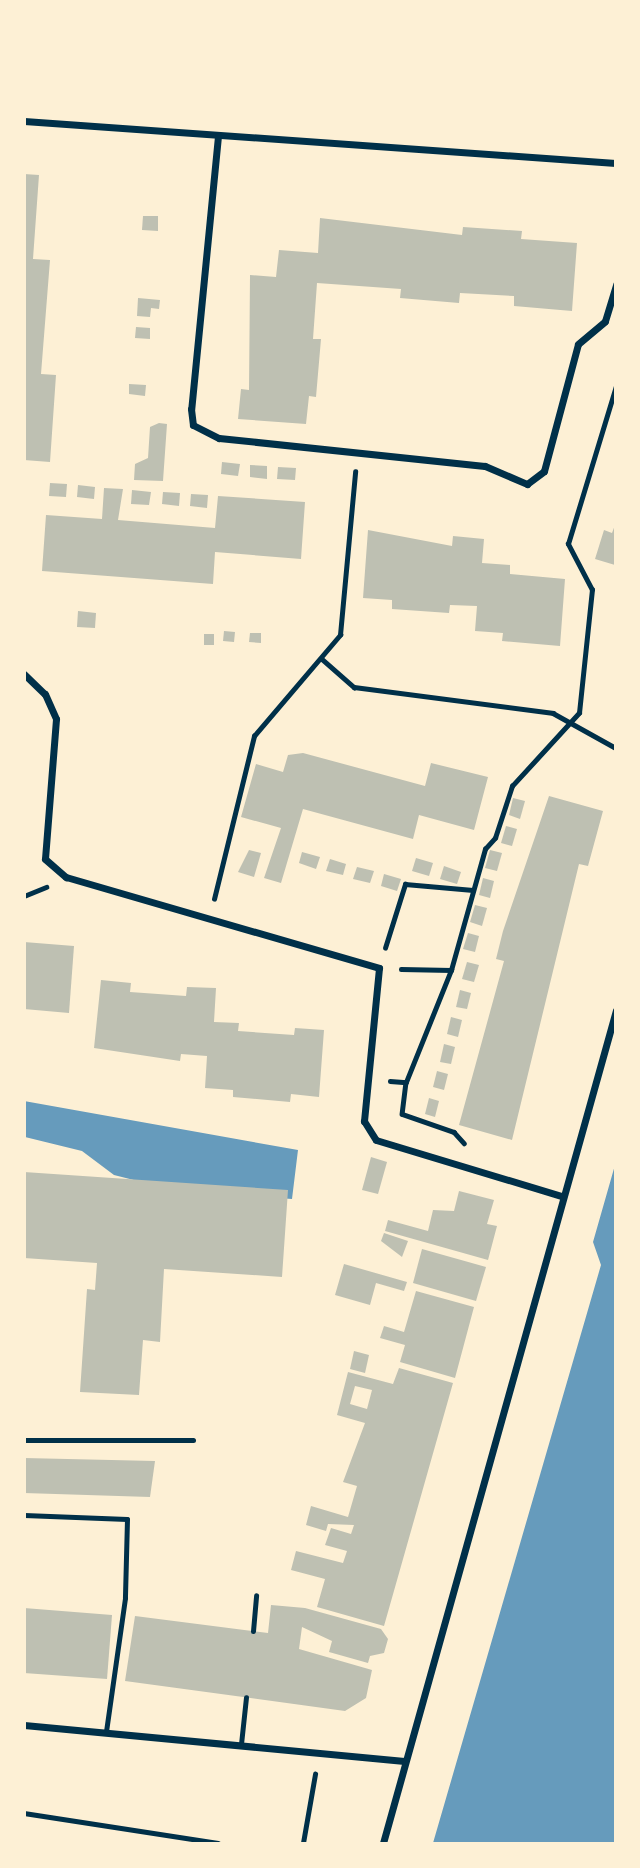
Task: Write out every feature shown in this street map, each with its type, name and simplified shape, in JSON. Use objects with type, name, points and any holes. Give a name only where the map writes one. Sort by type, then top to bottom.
[{"type":"street","points":[[24,121],[615,163]]},
{"type":"street","points":[[218,136],[193,425],[219,438],[485,466],[527,484],[544,471],[578,344],[605,321],[615,284]]},
{"type":"street","points":[[24,674],[45,694],[56,719],[45,859],[66,877],[210,916],[379,968],[364,1121],[376,1140],[562,1196]]},
{"type":"street","points":[[383,1843],[615,1010]]},
{"type":"street","points":[[24,1725],[404,1761]]},
{"type":"lane","points":[[24,1440],[193,1440]]},
{"type":"lane","points":[[24,1515],[127,1519],[125,1598],[106,1732]]},
{"type":"lane","points":[[253,1631],[256,1595]]},
{"type":"lane","points":[[241,1744],[246,1697]]},
{"type":"path","points":[[460,1165],[465,1144],[454,1132],[402,1114],[406,1082],[451,970],[473,890],[512,786],[579,713],[592,590],[568,544],[615,386]]},
{"type":"path","points":[[210,916],[254,736],[340,635],[356,453]]},
{"type":"path","points":[[322,659],[354,687],[573,720],[615,748]]},
{"type":"path","points":[[451,970],[379,968],[405,884],[473,890]]},
{"type":"path","points":[[368,1080],[406,1082]]},
{"type":"path","points":[[303,1843],[319,1753]]},
{"type":"path","points":[[24,1813],[218,1843]]},
{"type":"water","points":[[24,1101],[298,1150],[292,1199],[177,1191],[114,1175],[82,1151],[25,1137]]},
{"type":"water","points":[[615,1165],[615,1843],[433,1843],[601,1265],[593,1242]]},
{"type":"building","points":[[24,174],[39,175],[33,259],[50,260],[41,374],[56,375],[50,462],[24,460]]},
{"type":"building","points":[[143,216],[158,216],[158,231],[142,230]]},
{"type":"building","points":[[320,218],[462,235],[463,227],[522,231],[521,239],[577,243],[572,311],[514,306],[514,296],[460,293],[459,303],[400,298],[401,289],[317,283],[313,339],[321,339],[316,397],[309,396],[306,424],[238,419],[241,389],[249,390],[250,275],[276,277],[279,250],[318,253]]},
{"type":"building","points":[[138,298],[160,300],[159,309],[151,308],[150,317],[137,316]]},
{"type":"building","points":[[136,327],[150,328],[150,339],[135,338]]},
{"type":"building","points":[[129,384],[146,385],[145,396],[129,394]]},
{"type":"building","points":[[159,423],[167,424],[163,481],[134,480],[135,464],[148,458],[150,427]]},
{"type":"building","points":[[222,462],[240,464],[238,476],[221,474]]},
{"type":"building","points":[[250,465],[267,466],[267,479],[250,477]]},
{"type":"building","points":[[278,467],[296,468],[295,480],[277,479]]},
{"type":"building","points":[[50,483],[67,484],[66,497],[49,496]]},
{"type":"building","points":[[78,485],[95,487],[94,499],[77,497]]},
{"type":"building","points":[[104,488],[123,489],[118,520],[215,528],[218,496],[305,502],[301,559],[215,552],[213,584],[42,571],[46,515],[102,519]]},
{"type":"building","points":[[132,490],[151,492],[149,505],[131,504]]},
{"type":"building","points":[[163,492],[180,493],[179,506],[162,504]]},
{"type":"building","points":[[191,494],[208,495],[207,508],[190,506]]},
{"type":"building","points":[[615,525],[615,565],[595,559],[604,530],[612,533]]},
{"type":"building","points":[[368,530],[452,546],[453,536],[484,539],[482,563],[510,565],[510,574],[565,579],[560,646],[502,641],[503,633],[475,631],[477,606],[450,605],[449,613],[392,609],[392,600],[363,598]]},
{"type":"building","points":[[78,611],[96,613],[95,628],[77,627]]},
{"type":"building","points":[[224,631],[235,632],[234,642],[223,641]]},
{"type":"building","points":[[250,633],[261,633],[261,643],[249,642]]},
{"type":"building","points":[[204,634],[214,634],[214,645],[204,645]]},
{"type":"building","points":[[303,753],[425,786],[431,763],[488,777],[474,830],[419,815],[413,839],[303,809],[281,883],[264,878],[281,828],[241,817],[256,764],[283,772],[288,755]]},
{"type":"building","points":[[549,796],[603,811],[588,866],[579,864],[512,1140],[459,1125],[504,961],[496,959],[503,931]]},
{"type":"building","points":[[513,798],[525,801],[520,819],[509,815]]},
{"type":"building","points":[[506,826],[517,829],[512,846],[501,843]]},
{"type":"building","points":[[249,850],[261,853],[254,877],[238,872]]},
{"type":"building","points":[[490,850],[502,853],[497,871],[485,868]]},
{"type":"building","points":[[302,852],[320,857],[316,869],[299,863]]},
{"type":"building","points":[[416,858],[433,863],[429,876],[412,871]]},
{"type":"building","points":[[330,859],[346,864],[343,875],[326,871]]},
{"type":"building","points":[[444,866],[461,872],[457,884],[440,879]]},
{"type":"building","points":[[357,867],[374,871],[370,883],[353,879]]},
{"type":"building","points":[[384,874],[401,879],[397,891],[381,886]]},
{"type":"building","points":[[483,878],[494,881],[490,898],[479,895]]},
{"type":"building","points":[[475,905],[487,908],[482,926],[470,922]]},
{"type":"building","points":[[468,933],[479,936],[475,952],[463,949]]},
{"type":"building","points":[[24,942],[74,946],[69,1013],[24,1009]]},
{"type":"building","points":[[467,962],[479,965],[474,982],[462,979]]},
{"type":"building","points":[[101,980],[131,983],[130,992],[186,996],[187,987],[216,988],[214,1022],[239,1023],[238,1031],[294,1035],[295,1028],[324,1030],[319,1097],[291,1094],[290,1102],[233,1097],[233,1090],[205,1088],[207,1056],[181,1054],[180,1061],[94,1048]]},
{"type":"building","points":[[460,990],[471,993],[467,1009],[456,1007]]},
{"type":"building","points":[[451,1017],[462,1020],[458,1037],[447,1034]]},
{"type":"building","points":[[444,1044],[455,1047],[451,1064],[440,1062]]},
{"type":"building","points":[[437,1071],[448,1074],[444,1090],[433,1087]]},
{"type":"building","points":[[429,1098],[439,1101],[435,1117],[425,1114]]},
{"type":"building","points":[[371,1157],[387,1162],[378,1194],[362,1190]]},
{"type":"building","points":[[24,1172],[288,1190],[282,1277],[164,1269],[160,1342],[143,1340],[139,1395],[80,1392],[87,1289],[95,1290],[97,1263],[24,1258]]},
{"type":"building","points":[[459,1191],[494,1200],[487,1224],[497,1226],[488,1260],[385,1231],[388,1220],[428,1231],[433,1210],[454,1211]]},
{"type":"building","points":[[384,1233],[408,1241],[402,1257],[381,1241]]},
{"type":"building","points":[[422,1249],[486,1267],[476,1301],[413,1283]]},
{"type":"building","points":[[344,1264],[407,1282],[404,1291],[376,1283],[370,1305],[335,1295]]},
{"type":"building","points":[[416,1291],[474,1307],[455,1378],[400,1362],[405,1345],[380,1338],[384,1326],[404,1332]]},
{"type":"building","points":[[354,1351],[369,1355],[365,1373],[350,1369]]},
{"type":"building","points":[[399,1368],[453,1383],[384,1626],[317,1607],[325,1579],[291,1570],[296,1551],[343,1563],[347,1551],[325,1545],[331,1528],[351,1534],[354,1525],[328,1524],[326,1531],[306,1525],[311,1506],[348,1517],[357,1486],[343,1482],[365,1423],[337,1415],[348,1372],[393,1384]],"holes":[[[355,1386],[372,1390],[367,1409],[350,1404]]]},
{"type":"building","points":[[24,1458],[155,1461],[150,1497],[24,1493]]},
{"type":"building","points":[[271,1605],[305,1608],[381,1629],[388,1639],[384,1653],[370,1656],[368,1663],[329,1652],[332,1641],[302,1627],[299,1649],[372,1670],[366,1698],[345,1711],[125,1681],[135,1616],[268,1633]]},
{"type":"building","points":[[24,1608],[112,1615],[107,1679],[24,1673]]}]
